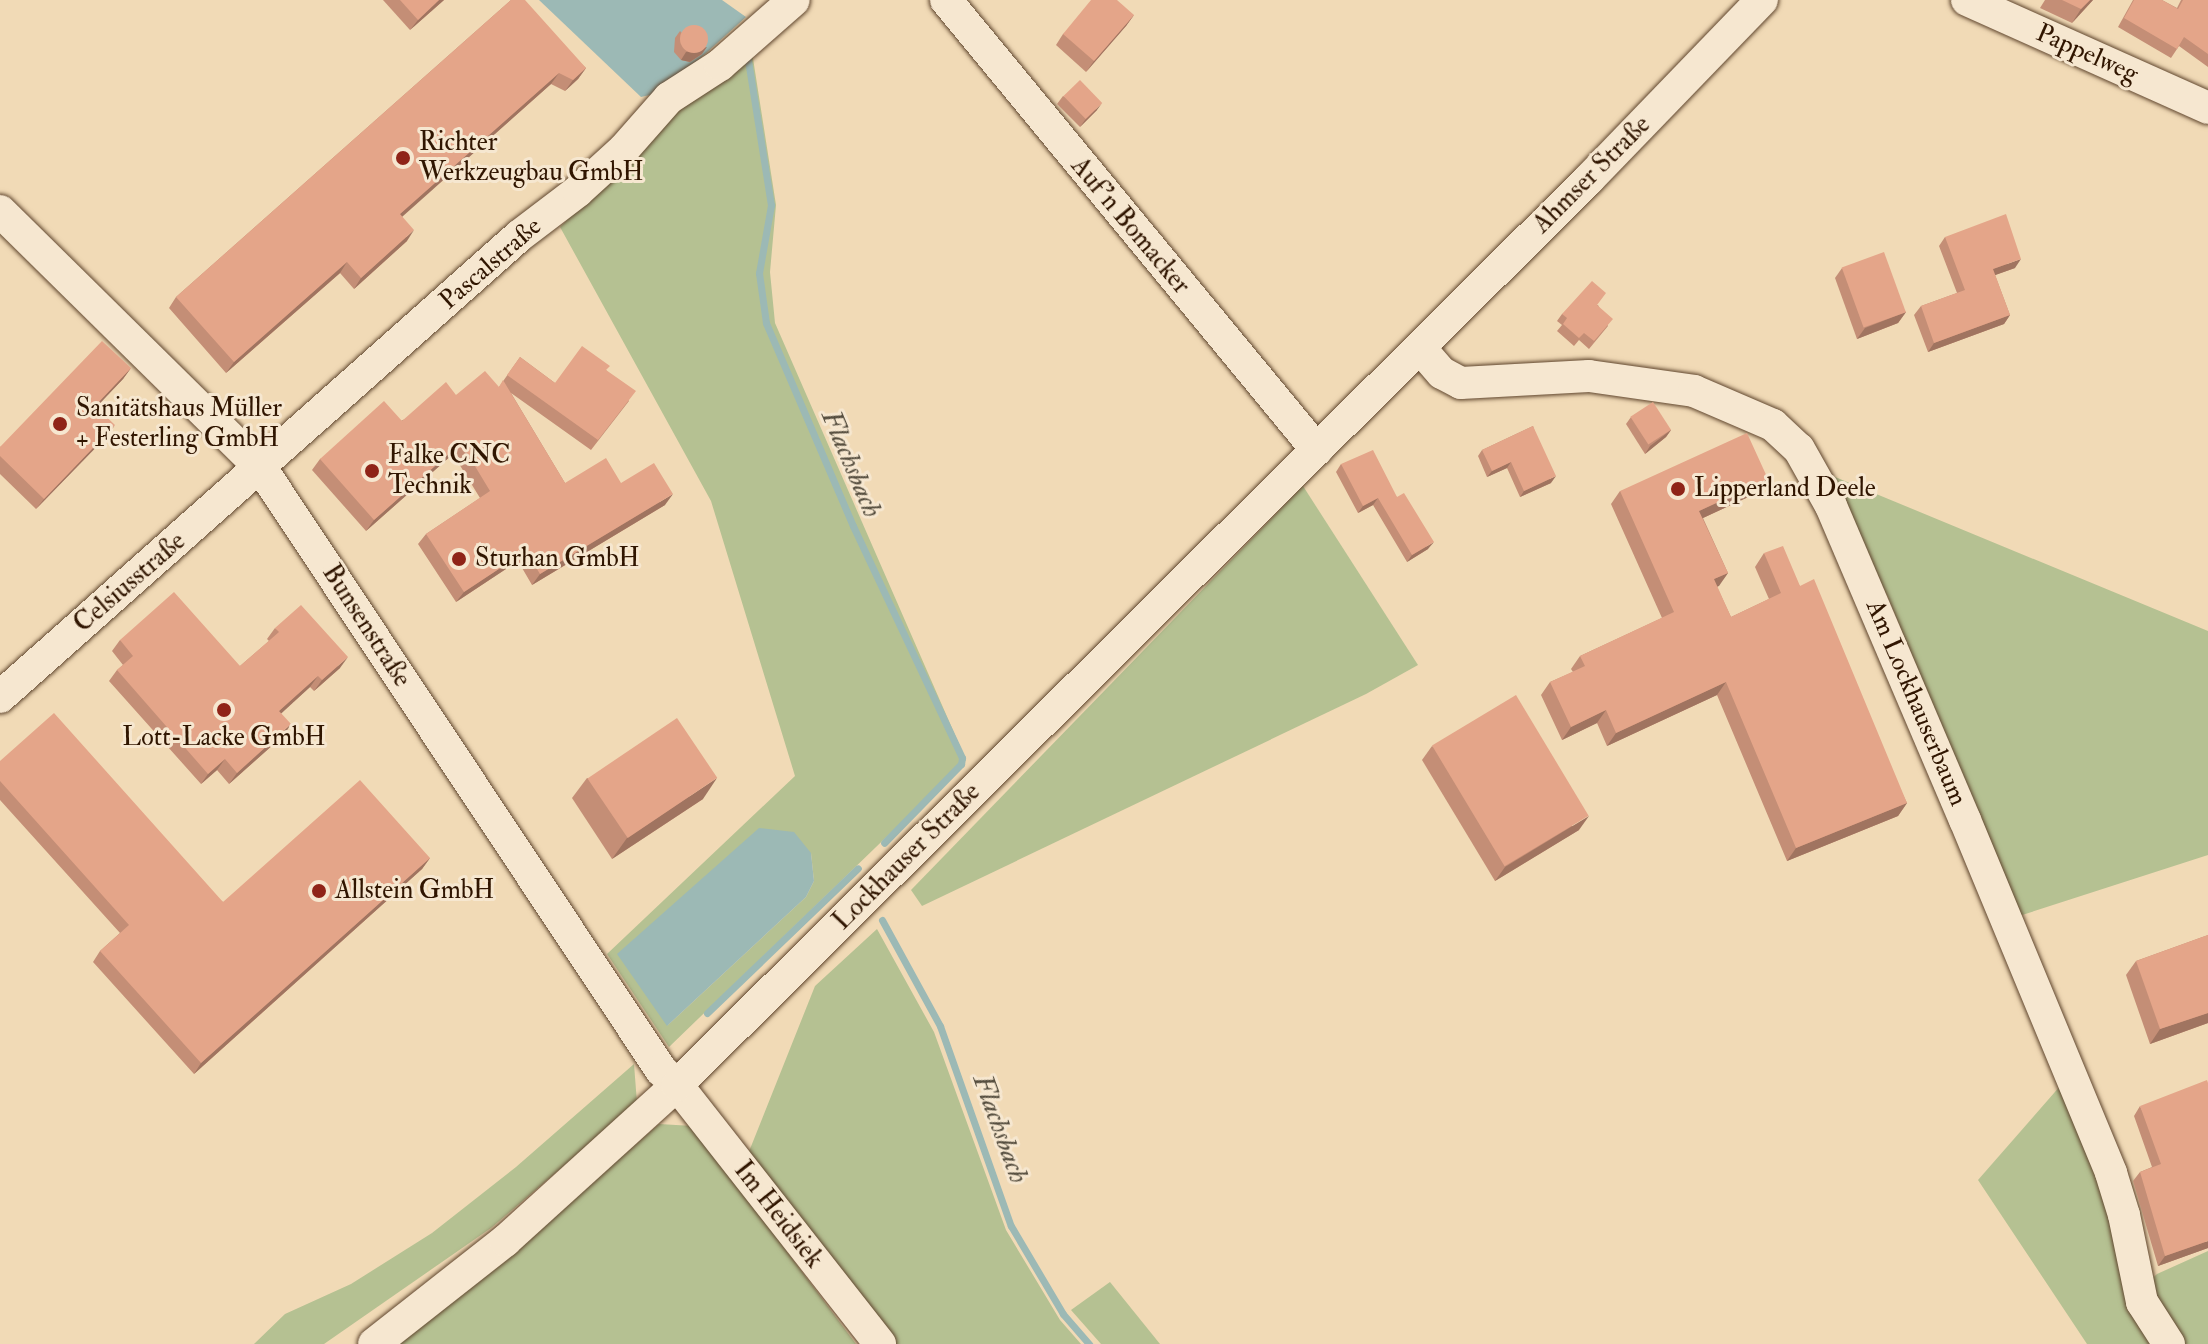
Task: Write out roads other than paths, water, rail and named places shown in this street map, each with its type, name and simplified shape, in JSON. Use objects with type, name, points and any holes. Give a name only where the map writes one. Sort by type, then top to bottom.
[{"type":"street","name":"Pascalstraße","points":[[261,468],[519,236],[601,170],[669,98],[720,65],[794,0]]},
{"type":"street","name":"Auf'n Bomacker","points":[[946,0],[1317,450]]},
{"type":"street","name":"Ahmser Straße","points":[[1420,348],[1762,0]]},
{"type":"street","name":"Pappelweg","points":[[1967,0],[2208,108]]},
{"type":"street","name":"Bunsenstraße","points":[[0,211],[261,468],[552,911],[661,1070],[677,1085]]},
{"type":"street","name":"Lockhauser Straße","points":[[374,1344],[505,1241],[677,1085],[1420,348]]},
{"type":"street","name":"Am Lockhauserbaum","points":[[1420,348],[1442,373],[1461,383],[1589,376],[1694,391],[1773,425],[1799,449],[1831,506],[2111,1173],[2142,1302],[2169,1344]]},
{"type":"street","name":"Celsiusstraße","points":[[0,697],[261,468]]},
{"type":"street","name":"Im Heidsiek","points":[[677,1085],[880,1344]]},
{"type":"water","points":[[539,0],[722,0],[746,17],[663,92],[641,97]]},
{"type":"water","points":[[759,828],[794,832],[811,853],[814,881],[806,897],[667,1026],[617,954]]},
{"type":"waterway","name":"Flachsbach","points":[[748,60],[771,205],[759,273],[766,323],[853,526],[962,758],[961,764],[884,843]]},
{"type":"waterway","points":[[707,1013],[858,868]]},
{"type":"waterway","name":"Flachsbach","points":[[882,920],[940,1026],[1011,1226],[1063,1314],[1089,1344]]},
{"type":"place","name":"Richter Werkzeugbau GmbH","points":[[403,158]]},
{"type":"place","name":"Sanitätshaus Müller + Festerling GmbH","points":[[60,424]]},
{"type":"place","name":"Falke CNC Technik","points":[[372,471]]},
{"type":"place","name":"Lipperland Deele","points":[[1678,489]]},
{"type":"place","name":"Sturhan GmbH","points":[[459,559]]},
{"type":"place","name":"Lott-Lacke GmbH","points":[[224,710]]},
{"type":"place","name":"Allstein GmbH","points":[[319,891]]}]
